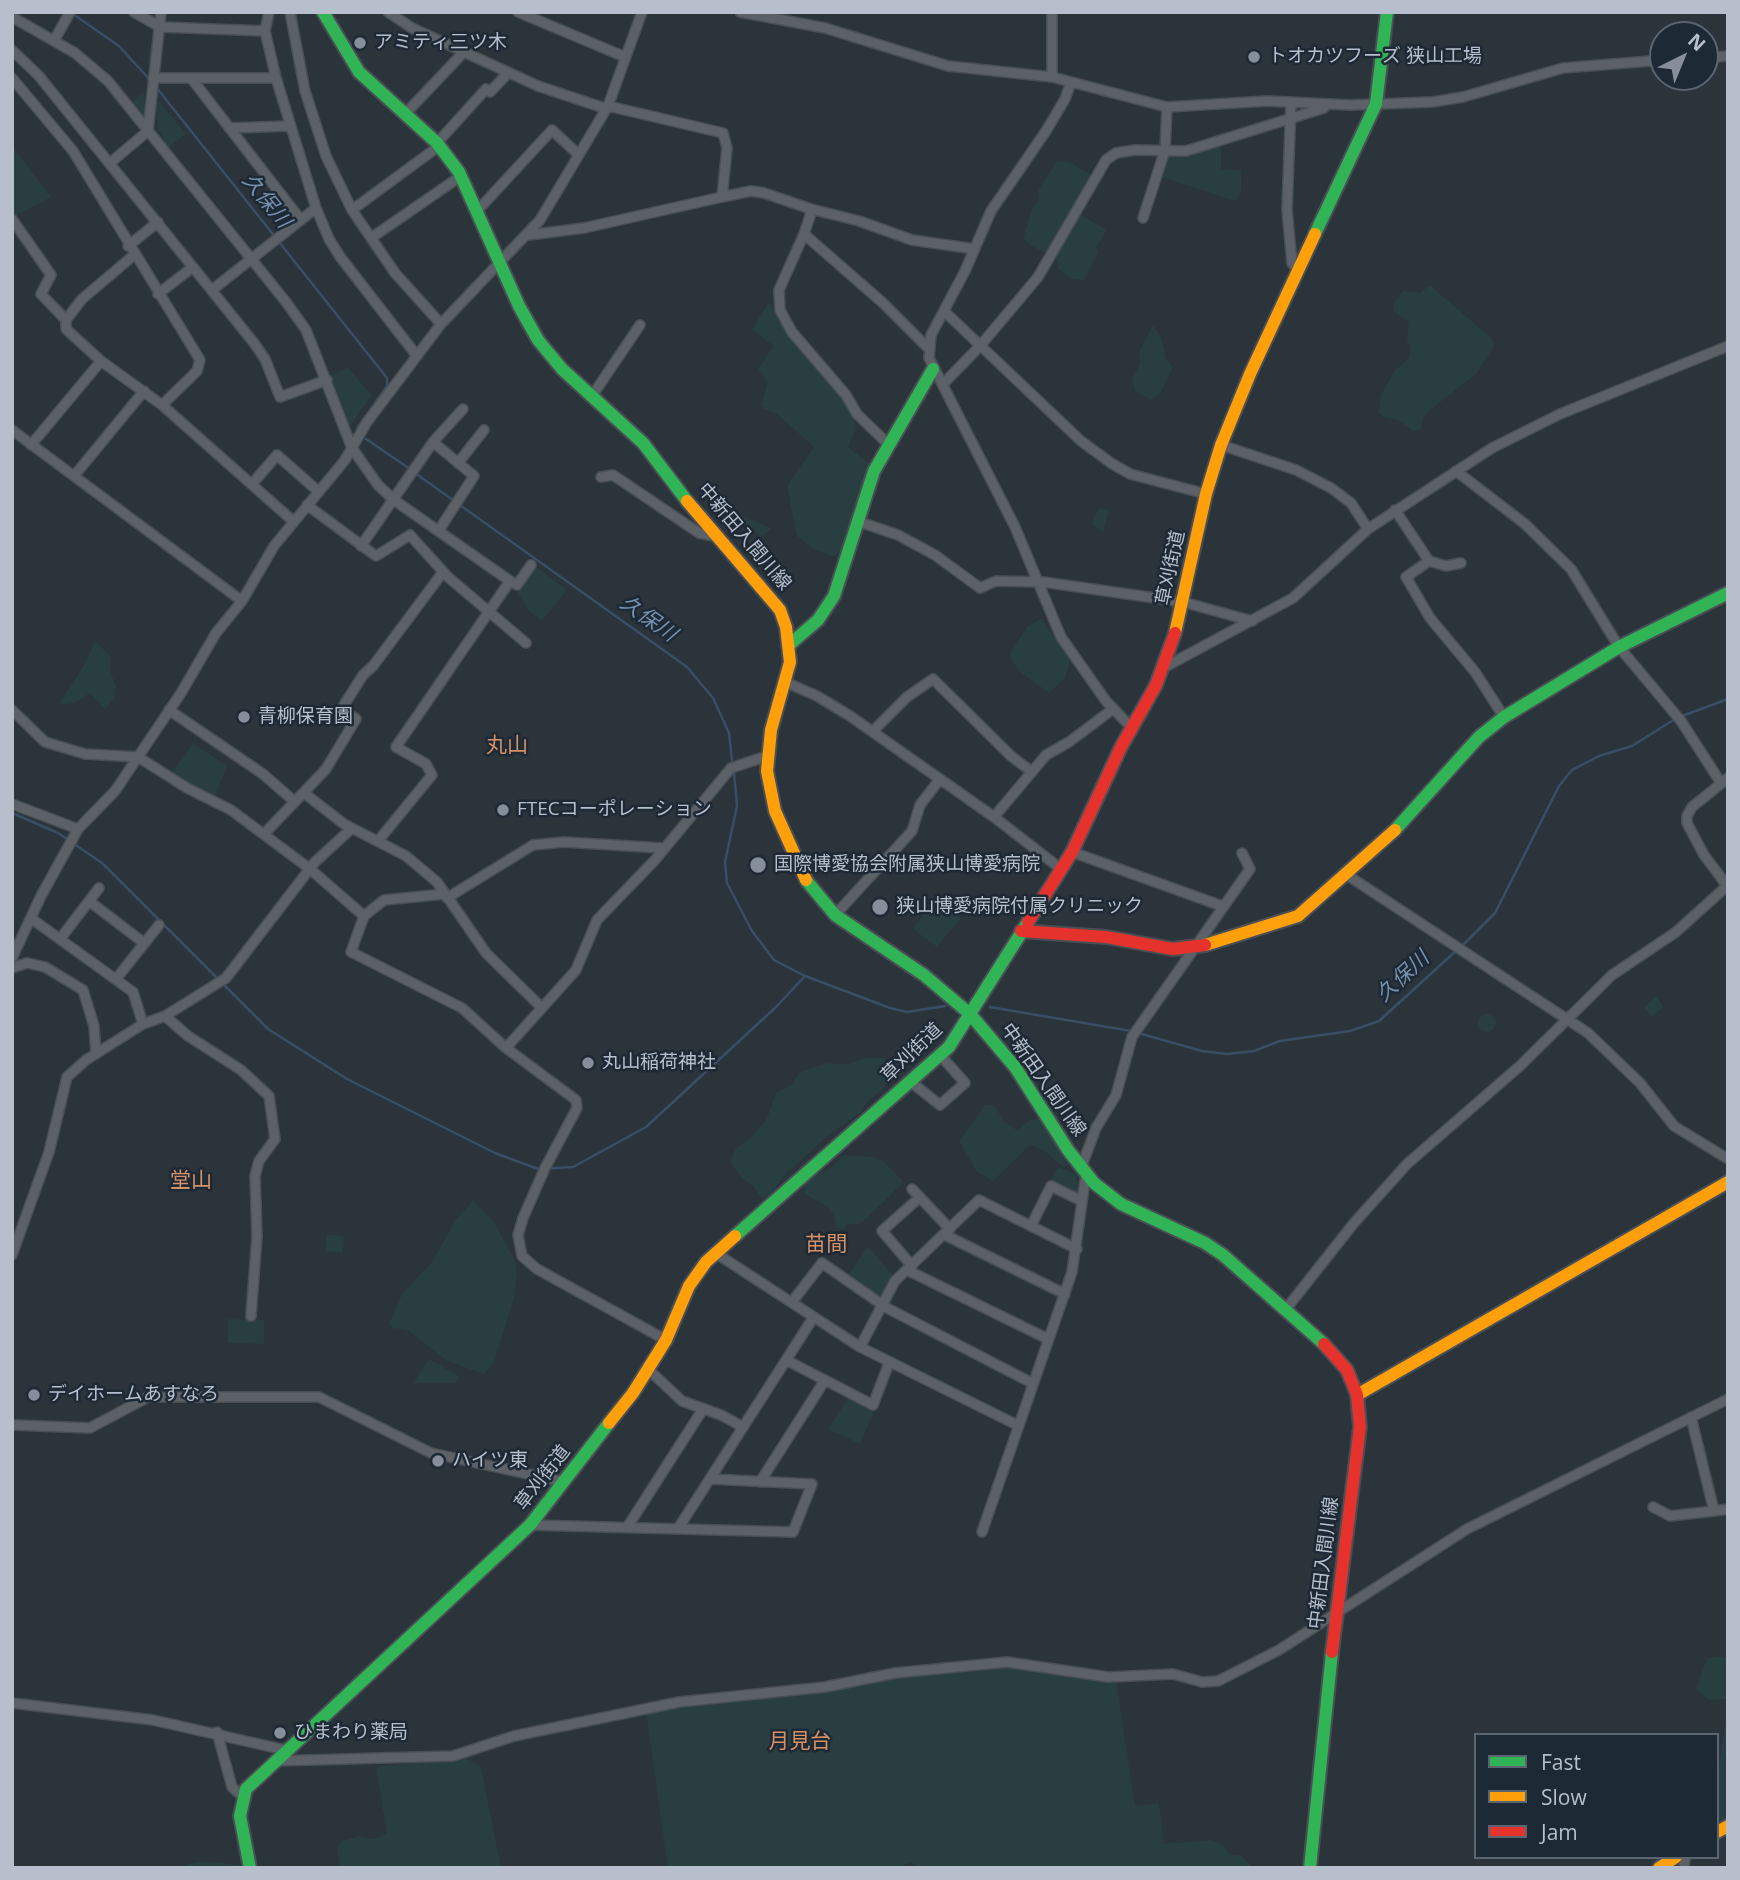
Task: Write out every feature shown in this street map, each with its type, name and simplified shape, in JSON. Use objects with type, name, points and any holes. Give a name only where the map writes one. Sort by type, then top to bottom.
[{"type":"street","points":[[134,12],[160,27],[265,31]]},
{"type":"street","points":[[110,163],[148,131],[161,12]]},
{"type":"street","points":[[269,12],[265,31],[276,78],[316,208],[341,258],[417,356]]},
{"type":"street","points":[[290,12],[305,91],[326,156],[352,210],[395,273],[441,324]]},
{"type":"street","name":"中新田入間川線","points":[[323,12],[359,72],[438,145],[461,176],[519,306],[538,340],[562,369],[643,443],[714,536],[780,610],[789,645],[785,682],[774,718],[767,756],[775,811],[799,872],[817,898],[835,915],[924,975],[970,1014],[1015,1067],[1084,1171],[1121,1204],[1205,1243],[1256,1281],[1340,1361],[1357,1395],[1360,1427],[1310,1868]]},
{"type":"street","points":[[388,12],[412,28],[508,73],[607,107],[723,133],[727,148],[722,197]]},
{"type":"street","points":[[519,12],[625,57]]},
{"type":"street","points":[[12,958],[76,831],[115,791],[216,633],[242,601],[274,546],[319,492],[352,448],[367,422],[441,324],[500,261],[529,235],[607,107],[642,12]]},
{"type":"street","points":[[740,12],[825,28],[948,66],[1052,77],[1167,107],[1291,102],[1327,105],[1376,104],[1448,100],[1563,68],[1649,61]]},
{"type":"street","points":[[1052,12],[1052,77]]},
{"type":"street","name":"草刈街道","points":[[242,1796],[273,1761],[530,1525],[649,1370],[666,1340],[689,1286],[714,1252],[941,1056],[959,1035],[1072,852],[1131,727],[1165,667],[1183,602],[1206,494],[1221,445],[1298,270],[1376,104],[1387,12]]},
{"type":"street","points":[[54,41],[69,15]]},
{"type":"street","points":[[13,19],[75,53],[108,81],[306,330],[352,448],[378,485],[394,500],[517,585],[531,565]]},
{"type":"street","points":[[12,50],[39,76],[212,290],[265,359],[280,397],[327,380]]},
{"type":"street","points":[[405,114],[463,53]]},
{"type":"street","points":[[352,210],[438,145],[486,89],[490,92],[508,73]]},
{"type":"street","points":[[12,78],[74,151],[128,246],[179,325],[200,365],[162,405]]},
{"type":"street","points":[[153,78],[276,78]]},
{"type":"street","points":[[191,78],[300,219]]},
{"type":"street","points":[[1071,82],[1065,99],[1046,131],[991,211],[945,312],[931,335],[930,350],[933,369],[1015,527],[1061,638],[1113,709],[1131,727]]},
{"type":"street","points":[[1291,102],[1288,117],[1287,210],[1292,264],[1298,270]]},
{"type":"street","points":[[943,384],[980,346],[1038,277],[1106,160],[1116,153],[1135,150],[1186,151],[1216,144],[1327,105]]},
{"type":"street","points":[[1143,218],[1165,150],[1167,107]]},
{"type":"street","points":[[229,128],[290,126]]},
{"type":"street","points":[[478,210],[552,130],[579,155]]},
{"type":"street","points":[[371,238],[461,176]]},
{"type":"street","points":[[529,235],[584,228],[751,191],[859,221],[912,240],[975,249]]},
{"type":"street","points":[[212,290],[316,208]]},
{"type":"street","points":[[813,210],[779,290],[780,310],[792,332],[846,395],[857,414],[890,446]]},
{"type":"street","points":[[12,219],[51,275],[41,294],[66,320]]},
{"type":"street","points":[[128,246],[158,222]]},
{"type":"street","points":[[804,234],[883,303],[930,350]]},
{"type":"street","points":[[134,255],[82,299],[66,320],[66,329],[102,361],[162,405],[293,521]]},
{"type":"street","points":[[158,294],[193,267]]},
{"type":"street","points":[[945,312],[1081,441],[1122,471],[1206,494]]},
{"type":"street","points":[[592,396],[640,325]]},
{"type":"street","points":[[1165,667],[1293,598],[1368,529],[1492,448],[1560,414],[1728,346]]},
{"type":"street","points":[[31,445],[102,361]]},
{"type":"street","points":[[789,645],[818,620],[834,596],[874,471],[933,369]]},
{"type":"street","points":[[74,476],[144,391]]},
{"type":"street","points":[[360,546],[433,442],[463,410]]},
{"type":"street","points":[[12,430],[114,509],[242,601]]},
{"type":"street","points":[[458,463],[484,430]]},
{"type":"street","points":[[433,442],[474,476],[439,530]]},
{"type":"street","points":[[1221,445],[1296,470],[1331,488],[1351,503],[1368,529]]},
{"type":"street","points":[[251,484],[277,455],[319,492]]},
{"type":"street","points":[[1286,1309],[1354,1223],[1407,1164],[1493,1091],[1612,975],[1676,932],[1727,886],[1704,855],[1687,823],[1692,807],[1724,780],[1674,711],[1619,647],[1570,569],[1525,524],[1456,471]]},
{"type":"street","points":[[601,477],[613,475],[699,533],[714,536]]},
{"type":"street","points":[[307,505],[376,556],[410,535],[443,572],[526,643]]},
{"type":"street","points":[[1395,510],[1429,561],[1446,566],[1461,563]]},
{"type":"street","points":[[857,521],[898,536],[935,555],[980,588],[996,581],[1037,582],[1183,602],[1252,621]]},
{"type":"street","points":[[1429,561],[1406,576],[1430,618],[1475,672],[1504,717]]},
{"type":"street","points":[[264,834],[326,769],[356,719],[346,712],[344,705],[352,691],[443,572]]},
{"type":"street","points":[[379,841],[432,775],[426,764],[396,747],[510,581]]},
{"type":"street","points":[[1021,931],[1045,935],[1090,935],[1165,948],[1193,948],[1273,926],[1298,916],[1426,800],[1479,737],[1504,717],[1539,692],[1619,647],[1728,593]]},
{"type":"street","points":[[873,731],[907,697],[933,679],[1011,756],[1032,772]]},
{"type":"street","points":[[785,682],[817,696],[873,731],[994,817],[1061,869]]},
{"type":"street","points":[[169,709],[263,774],[295,802]]},
{"type":"street","points":[[994,817],[1046,755],[1069,742],[1113,709]]},
{"type":"street","points":[[12,725],[15,713],[46,742],[85,754],[138,757],[187,788],[230,810],[310,869],[365,915]]},
{"type":"street","points":[[506,1048],[576,970],[597,920],[655,860],[662,848],[731,768],[767,756]]},
{"type":"street","points":[[835,915],[912,831],[920,805],[940,779]]},
{"type":"street","points":[[304,793],[351,829],[406,856],[437,882],[486,953],[541,1007]]},
{"type":"street","points":[[12,804],[76,831]]},
{"type":"street","points":[[12,1255],[49,1152],[65,1080],[74,1069],[143,1024],[166,1016],[226,978],[310,869],[351,829]]},
{"type":"street","points":[[662,848],[543,843],[533,845],[446,896],[389,898],[365,915],[351,952],[450,1000],[506,1048],[576,1100],[578,1108],[544,1170],[518,1235],[522,1256],[537,1269],[666,1340]]},
{"type":"street","points":[[1072,852],[1222,906]]},
{"type":"street","points":[[982,1532],[1065,1294],[1077,1249],[1084,1171],[1096,1128],[1116,1095],[1132,1037],[1250,869],[1242,853]]},
{"type":"street","points":[[1347,874],[1462,953],[1499,973],[1588,1033],[1640,1083],[1674,1126],[1728,1159]]},
{"type":"street","points":[[60,939],[99,888]]},
{"type":"street","points":[[89,901],[144,943]]},
{"type":"street","points":[[32,919],[133,992],[143,1024]]},
{"type":"street","points":[[116,979],[159,925]]},
{"type":"street","points":[[12,968],[27,963],[45,967],[83,990],[94,1026],[96,1054]]},
{"type":"street","points":[[166,1016],[188,1036],[241,1070],[269,1096],[275,1139],[259,1161],[254,1176],[257,1236],[251,1316]]},
{"type":"street","points":[[911,1082],[940,1105],[965,1083],[941,1056]]},
{"type":"street","points":[[1357,1395],[1728,1182]]},
{"type":"street","points":[[1031,1226],[1051,1186],[1082,1201]]},
{"type":"street","points":[[912,1189],[947,1232],[1065,1294]]},
{"type":"street","points":[[920,1197],[882,1231],[909,1268],[1048,1339]]},
{"type":"street","points":[[860,1347],[895,1280],[979,1200],[1077,1249]]},
{"type":"street","points":[[714,1252],[860,1347],[1019,1426]]},
{"type":"street","points":[[792,1302],[822,1264],[882,1305],[1032,1383]]},
{"type":"street","points":[[679,1527],[813,1318]]},
{"type":"street","points":[[786,1360],[873,1405],[889,1363]]},
{"type":"street","points":[[649,1370],[673,1394],[743,1427]]},
{"type":"street","points":[[760,1482],[825,1380]]},
{"type":"street","points":[[12,1425],[90,1428],[148,1397],[319,1397],[430,1453],[565,1482]]},
{"type":"street","points":[[273,1761],[453,1756],[514,1736],[679,1702],[825,1687],[895,1673],[1007,1662],[1108,1677],[1172,1674],[1211,1682],[1270,1655],[1467,1528],[1728,1399]]},
{"type":"street","points":[[628,1526],[703,1409]]},
{"type":"street","points":[[1691,1417],[1714,1511]]},
{"type":"street","points":[[530,1525],[793,1532],[812,1484],[710,1479]]},
{"type":"street","points":[[1653,1507],[1670,1516],[1728,1509]]},
{"type":"street","points":[[12,1703],[153,1720],[217,1732],[285,1750]]},
{"type":"street","points":[[217,1732],[232,1787],[242,1796],[240,1815],[250,1868]]},
{"type":"green space","points":[[142,93],[148,104],[147,116],[143,117],[131,102]]},
{"type":"green space","points":[[159,101],[186,134],[168,148],[158,128],[156,103]]},
{"type":"green space","points":[[1221,145],[1221,169],[1241,170],[1241,191],[1236,201],[1161,177],[1168,154],[1187,154]]},
{"type":"green space","points":[[12,146],[51,197],[14,217],[12,214]]},
{"type":"green space","points":[[1057,161],[1069,162],[1092,175],[1074,211],[1107,230],[1096,247],[1098,252],[1084,280],[1072,279],[1057,268],[1059,264],[1053,256],[1031,246],[1023,239],[1032,209],[1039,200],[1038,190]]},
{"type":"green space","points":[[1430,285],[1491,338],[1495,345],[1476,374],[1429,411],[1423,418],[1421,429],[1413,431],[1398,420],[1383,417],[1379,412],[1381,395],[1395,370],[1409,358],[1411,348],[1407,340],[1409,323],[1394,311],[1393,305],[1403,291],[1420,293]]},
{"type":"green space","points":[[769,302],[790,335],[840,392],[857,427],[848,447],[871,465],[845,546],[834,557],[815,550],[797,536],[787,486],[814,447],[777,414],[764,409],[761,404],[767,385],[765,377],[758,369],[773,346],[752,329]]},
{"type":"green space","points":[[1153,325],[1161,337],[1166,359],[1173,367],[1161,392],[1151,400],[1135,391],[1132,379],[1140,364],[1139,352]]},
{"type":"green space","points":[[348,368],[372,395],[349,428],[330,375]]},
{"type":"green space","points":[[720,507],[772,528],[762,536],[746,525],[717,516]]},
{"type":"green space","points":[[1099,508],[1109,510],[1103,532],[1091,523]]},
{"type":"green space","points":[[535,566],[567,590],[542,621],[528,610],[517,591]]},
{"type":"green space","points":[[1042,618],[1070,661],[1065,678],[1049,693],[1019,671],[1009,655],[1027,627]]},
{"type":"green space","points":[[95,641],[111,657],[110,670],[116,687],[114,699],[105,709],[90,693],[77,702],[63,705],[60,702],[83,667]]},
{"type":"green space","points":[[193,743],[227,766],[214,798],[171,774]]},
{"type":"green space","points":[[933,900],[961,918],[937,947],[913,929]]},
{"type":"green space","points":[[1656,996],[1664,1007],[1652,1017],[1644,1008]]},
{"type":"green space","points":[[1483,1014],[1491,1014],[1496,1023],[1494,1030],[1483,1032],[1478,1027],[1478,1019]]},
{"type":"green space","points":[[865,1058],[885,1058],[888,1061],[886,1073],[889,1080],[884,1088],[867,1102],[861,1112],[830,1134],[787,1173],[771,1193],[764,1198],[760,1196],[730,1161],[736,1148],[752,1137],[767,1118],[776,1093],[791,1085],[800,1072],[827,1063],[849,1064]]},
{"type":"green space","points":[[985,1105],[994,1105],[1004,1121],[1018,1131],[1028,1121],[1040,1118],[1067,1165],[1063,1167],[1043,1150],[1030,1145],[993,1181],[977,1172],[959,1141]]},
{"type":"green space","points":[[844,1155],[874,1157],[883,1161],[904,1182],[867,1218],[859,1224],[848,1224],[844,1229],[836,1228],[833,1214],[828,1207],[805,1194],[804,1183],[813,1175],[829,1170]]},
{"type":"green space","points":[[1058,1167],[1076,1174],[1078,1192],[1074,1194],[1050,1182]]},
{"type":"green space","points":[[473,1201],[494,1222],[516,1262],[517,1273],[514,1298],[494,1363],[484,1374],[447,1361],[409,1331],[393,1328],[389,1323],[402,1294],[432,1262],[456,1219]]},
{"type":"green space","points":[[327,1234],[344,1236],[343,1253],[325,1251]]},
{"type":"green space","points":[[868,1246],[894,1277],[882,1297],[878,1298],[847,1277]]},
{"type":"green space","points":[[228,1319],[264,1320],[264,1344],[228,1343]]},
{"type":"green space","points":[[429,1359],[459,1376],[455,1383],[413,1383]]},
{"type":"green space","points":[[849,1397],[874,1411],[860,1444],[828,1429]]},
{"type":"green space","points":[[1728,1656],[1728,1699],[1709,1700],[1696,1689],[1707,1658]]},
{"type":"green space","points":[[1022,1665],[1070,1678],[1116,1681],[1135,1806],[1159,1803],[1164,1844],[1210,1840],[1222,1844],[1229,1854],[1242,1856],[1253,1868],[923,1868],[909,1862],[900,1868],[668,1868],[646,1712],[828,1692],[896,1677]]},
{"type":"green space","points":[[1728,1706],[1728,1819],[1719,1824],[1719,1764]]},
{"type":"green space","points":[[466,1758],[481,1767],[501,1868],[340,1868],[337,1848],[341,1841],[359,1836],[373,1839],[387,1834],[376,1767]]},
{"type":"green space","points":[[199,1861],[240,1865],[242,1868],[177,1868]]},
{"type":"waterway","name":"久保川","points":[[73,14],[119,46],[150,80]]},
{"type":"waterway","name":"久保川","points":[[156,87],[387,378],[387,386],[358,427]]},
{"type":"waterway","name":"久保川","points":[[366,439],[410,469]]},
{"type":"waterway","name":"久保川","points":[[415,473],[687,667],[713,698],[729,733],[732,760]]},
{"type":"waterway","name":"久保川","points":[[1682,716],[1728,699]]},
{"type":"waterway","name":"久保川","points":[[1462,946],[1495,913],[1559,786],[1572,770],[1599,756],[1632,746],[1675,719]]},
{"type":"waterway","name":"久保川","points":[[734,772],[737,806],[725,862],[727,883],[752,931],[774,960],[805,976],[890,1008],[907,1012],[945,1006]]},
{"type":"waterway","points":[[12,813],[58,833],[102,863],[268,1029],[347,1079],[495,1153],[538,1169],[573,1167],[646,1127],[775,1008],[805,976]]},
{"type":"waterway","name":"久保川","points":[[1138,1033],[1202,1051],[1227,1054],[1254,1051],[1280,1041],[1350,1031],[1379,1021],[1457,950]]},
{"type":"waterway","name":"久保川","points":[[990,1007],[1131,1031]]},
{"type":"traffic: fast","points":[[323,12],[359,72],[437,143],[459,172],[519,306],[538,340],[562,369],[643,443],[687,501]]},
{"type":"traffic: fast","points":[[1315,234],[1376,104],[1387,12]]},
{"type":"traffic: fast","points":[[789,645],[818,620],[834,596],[874,471],[933,369]]},
{"type":"traffic: fast","points":[[1395,830],[1479,737],[1504,717],[1619,647],[1728,593]]},
{"type":"traffic: fast","points":[[806,880],[835,915],[924,975],[970,1014],[1015,1067],[1068,1150],[1094,1183],[1121,1204],[1205,1243],[1223,1255],[1324,1344]]},
{"type":"traffic: fast","points":[[735,1236],[949,1047],[1028,922]]},
{"type":"traffic: fast","points":[[250,1868],[240,1816],[246,1789],[530,1525],[609,1423]]},
{"type":"traffic: fast","points":[[1310,1868],[1332,1652]]},
{"type":"traffic: slow","points":[[1175,633],[1206,494],[1221,445],[1250,374],[1315,234]]},
{"type":"traffic: slow","points":[[687,501],[780,610],[786,627],[790,662],[771,730],[767,771],[775,811],[806,880]]},
{"type":"traffic: slow","points":[[1205,945],[1298,916],[1395,830]]},
{"type":"traffic: slow","points":[[1357,1395],[1728,1182]]},
{"type":"traffic: slow","points":[[609,1423],[633,1393],[666,1340],[689,1286],[706,1262],[735,1236]]},
{"type":"traffic: slow","points":[[1719,1831],[1728,1826]]},
{"type":"traffic: slow","points":[[1659,1868],[1673,1859]]},
{"type":"traffic: jam","points":[[1028,922],[1072,852],[1121,747],[1156,685],[1175,633]]},
{"type":"traffic: jam","points":[[1021,931],[1106,937],[1173,949],[1205,945]]},
{"type":"traffic: jam","points":[[1324,1344],[1347,1370],[1357,1395],[1360,1427],[1332,1652]]},
{"type":"place","name":"アミティ三ツ木","points":[[360,43]]},
{"type":"place","name":"トオカツフーズ 狭山工場","points":[[1254,57]]},
{"type":"place","name":"青柳保育園","points":[[244,717]]},
{"type":"place","name":"FTECコーポレーション","points":[[503,810]]},
{"type":"place","name":"国際博愛協会附属狭山博愛病院","points":[[758,865]]},
{"type":"place","name":"狭山博愛病院付属クリニック","points":[[880,907]]},
{"type":"place","name":"丸山稲荷神社","points":[[588,1063]]},
{"type":"place","name":"デイホームあすなろ","points":[[34,1395]]},
{"type":"place","name":"ハイツ東","points":[[438,1461]]},
{"type":"place","name":"ひまわり薬局","points":[[280,1733]]},
{"type":"district","name":"丸山","points":[[507,746]]},
{"type":"district","name":"堂山","points":[[191,1181]]},
{"type":"district","name":"苗間","points":[[826,1245]]},
{"type":"district","name":"月見台","points":[[800,1742]]}]
